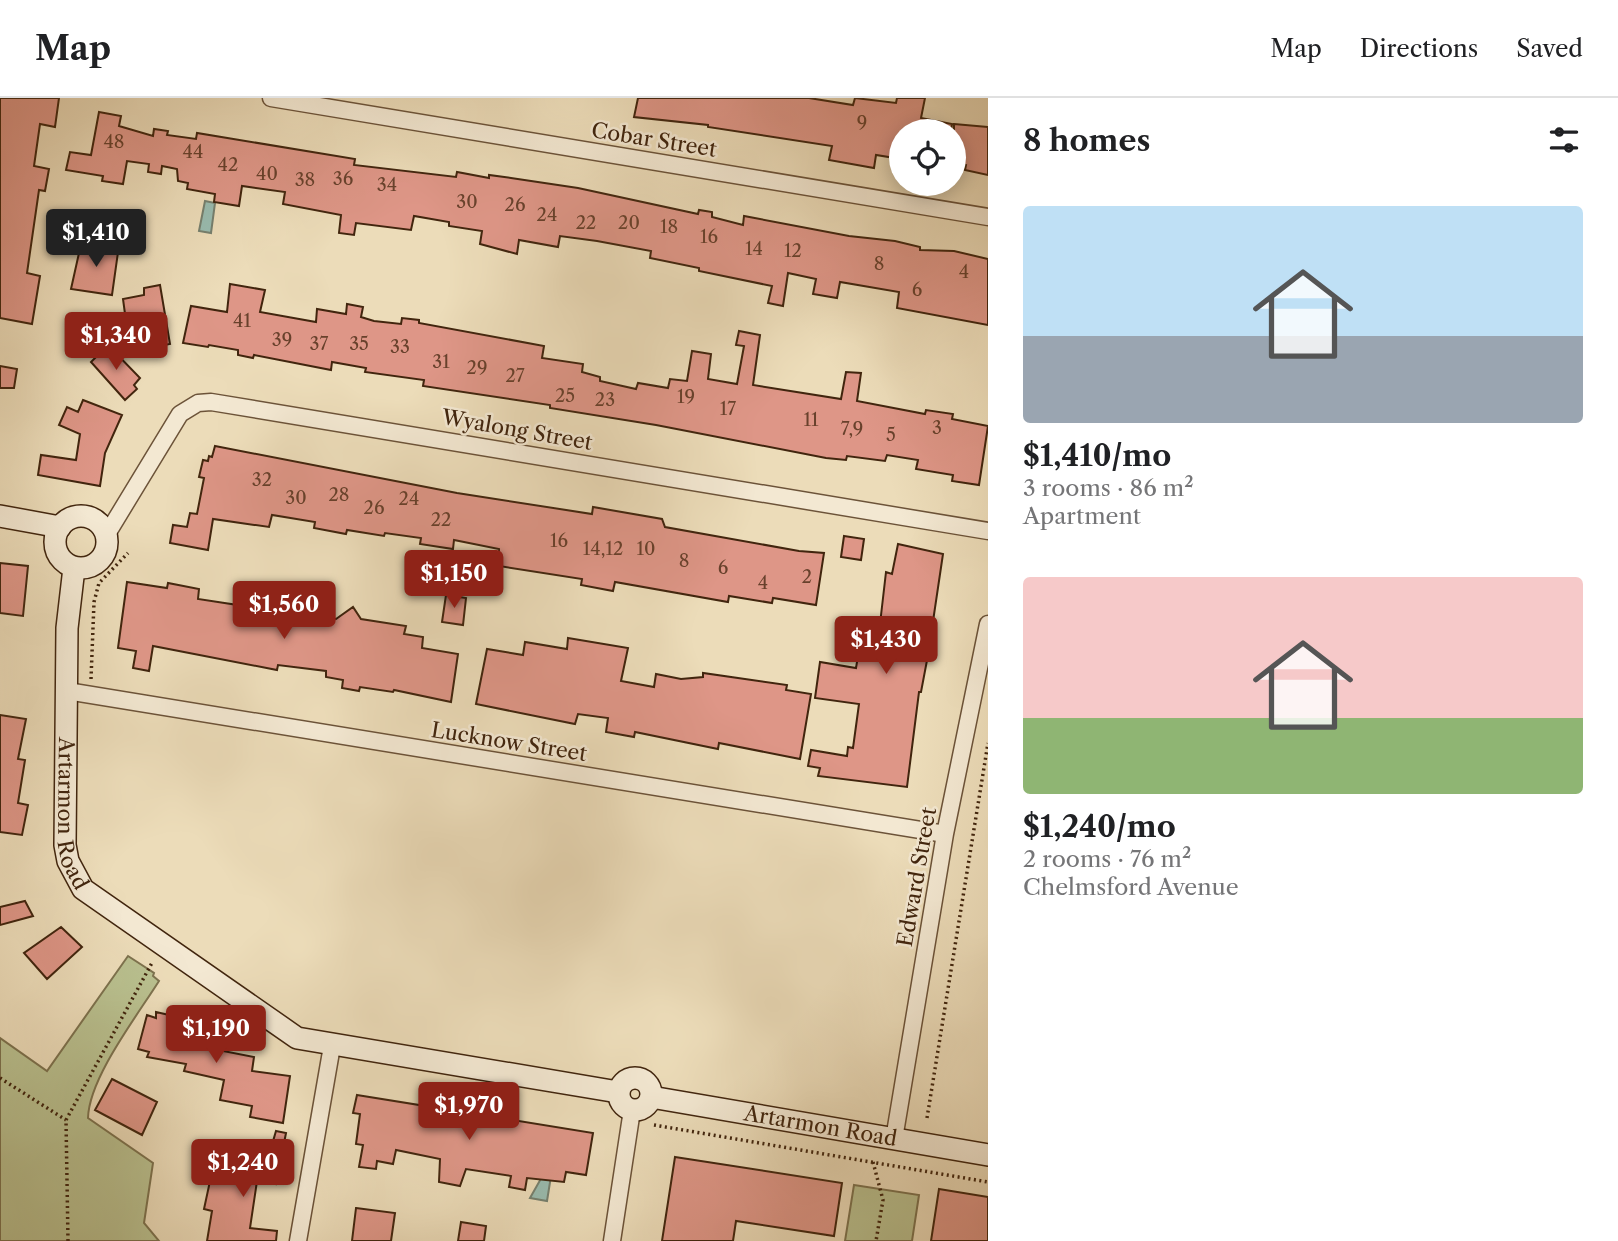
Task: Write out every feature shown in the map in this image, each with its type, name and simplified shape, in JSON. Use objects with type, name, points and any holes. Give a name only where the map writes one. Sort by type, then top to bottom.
[{"type":"street","name":"Cobar Street","points":[[271,98],[988,217]]},
{"type":"street","name":"Wyalong Street","points":[[107,534],[180,414],[198,403],[211,402],[988,531]]},
{"type":"street","points":[[0,516],[60,527]]},
{"type":"street","points":[[73,517],[90,517],[97,520],[107,534],[108,542],[103,557],[90,567],[74,568],[60,558],[56,551],[55,542],[60,527],[73,517]]},
{"type":"street","name":"Artarmon Road","points":[[74,568],[67,628],[65,829],[68,861],[75,877],[90,895],[285,1032],[332,1046],[618,1092]]},
{"type":"street","name":"Edward Street","points":[[894,1139],[945,834],[987,635]]},
{"type":"street","name":"Lucknow Street","points":[[67,691],[945,834]]},
{"type":"street","points":[[298,1241],[332,1046]]},
{"type":"street","points":[[637,1078],[648,1084],[651,1097],[645,1107],[632,1110],[621,1104],[618,1092],[625,1081],[637,1078]]},
{"type":"street","name":"Artarmon Road","points":[[651,1097],[988,1155]]},
{"type":"street","points":[[612,1241],[632,1110]]},
{"type":"path","points":[[91,679],[94,602],[99,583],[128,553]]},
{"type":"path","points":[[927,1118],[988,743]]},
{"type":"path","points":[[68,1241],[66,1120],[162,946]]},
{"type":"path","points":[[0,1078],[66,1120]]},
{"type":"path","name":"Artarmon Road","points":[[654,1125],[988,1182]]},
{"type":"path","points":[[873,1163],[883,1200],[876,1241]]},
{"type":"green space","points":[[128,956],[154,973],[153,976],[159,981],[105,1066],[90,1102],[88,1118],[153,1163],[144,1223],[159,1241],[0,1241],[0,1038],[47,1071]]},
{"type":"green space","points":[[854,1185],[919,1195],[912,1241],[845,1241]]},
{"type":"water","points":[[205,201],[215,203],[211,233],[199,231]]},
{"type":"water","points":[[543,1175],[551,1176],[547,1201],[530,1198]]},
{"type":"building","points":[[0,98],[59,98],[55,127],[40,124],[34,166],[49,169],[45,191],[39,190],[27,273],[40,276],[32,324],[0,318]]},
{"type":"building","points":[[638,98],[809,98],[853,105],[855,98],[896,103],[897,98],[925,98],[921,118],[926,119],[889,119],[889,157],[876,155],[874,168],[829,160],[832,146],[708,125],[634,117]]},
{"type":"building","points":[[99,112],[121,116],[119,126],[153,136],[154,129],[168,131],[167,135],[196,139],[197,133],[355,159],[354,165],[456,177],[457,172],[489,178],[489,175],[511,178],[578,188],[698,214],[699,210],[712,212],[712,217],[743,225],[744,216],[849,236],[895,241],[920,247],[920,250],[954,251],[988,259],[988,325],[897,308],[899,292],[840,282],[837,298],[813,294],[816,279],[788,273],[783,306],[768,303],[772,286],[650,258],[651,251],[597,241],[560,236],[558,247],[519,240],[517,254],[480,244],[482,231],[449,226],[449,222],[414,216],[411,230],[356,223],[354,235],[339,233],[341,215],[283,204],[285,192],[242,186],[239,206],[214,202],[215,194],[187,189],[188,183],[178,181],[177,169],[162,166],[161,174],[148,172],[149,164],[127,161],[123,184],[102,181],[103,176],[66,170],[70,152],[91,155]]},
{"type":"building","points":[[966,125],[988,127],[988,175],[966,170]]},
{"type":"building","points":[[102,243],[119,245],[112,295],[71,289],[81,244],[101,247]]},
{"type":"building","points":[[230,284],[265,290],[260,312],[316,322],[317,309],[346,314],[347,304],[363,307],[361,317],[374,321],[401,324],[402,318],[419,320],[419,323],[544,346],[542,358],[583,364],[582,372],[600,377],[600,381],[636,389],[638,383],[668,388],[670,379],[687,381],[692,351],[711,354],[708,379],[737,384],[744,346],[736,345],[739,331],[760,335],[753,385],[841,399],[846,372],[861,373],[857,401],[925,414],[926,410],[953,414],[952,419],[988,426],[979,485],[952,481],[953,475],[916,469],[918,460],[887,455],[885,461],[847,456],[846,460],[826,458],[656,425],[550,408],[550,405],[423,386],[424,380],[365,372],[366,368],[332,362],[331,370],[254,355],[253,358],[238,355],[238,350],[183,343],[191,306],[227,312]]},
{"type":"building","points":[[160,285],[170,344],[130,351],[123,299],[144,295],[144,288]]},
{"type":"building","points":[[108,345],[140,378],[134,385],[137,389],[125,400],[91,362]]},
{"type":"building","points":[[0,366],[17,369],[14,388],[0,388]]},
{"type":"building","points":[[83,400],[122,415],[105,453],[100,486],[38,475],[41,455],[76,460],[80,434],[59,425],[67,407],[78,412]]},
{"type":"building","points":[[215,446],[457,493],[592,514],[593,507],[662,519],[665,527],[824,553],[816,605],[773,598],[772,603],[729,596],[728,602],[615,582],[613,591],[581,585],[582,579],[499,566],[499,549],[454,540],[453,549],[420,544],[421,538],[385,533],[384,536],[347,530],[346,534],[314,528],[315,522],[272,515],[269,527],[213,519],[208,550],[170,543],[173,525],[187,527],[190,513],[197,514],[204,478],[199,477],[203,460],[208,461],[209,456],[212,457]]},
{"type":"building","points":[[844,536],[864,539],[861,560],[841,557]]},
{"type":"building","points":[[898,544],[943,554],[928,655],[919,692],[907,787],[818,776],[820,768],[808,766],[811,750],[847,756],[848,747],[853,748],[859,704],[815,698],[820,662],[856,668],[861,638],[866,639],[870,623],[880,624],[886,572],[892,574]]},
{"type":"building","points":[[0,563],[28,566],[23,616],[0,613]]},
{"type":"building","points":[[127,582],[167,588],[168,583],[199,589],[198,599],[251,607],[252,602],[288,608],[287,612],[336,619],[353,607],[361,619],[406,626],[404,634],[423,637],[422,648],[458,654],[451,702],[394,690],[360,687],[359,691],[342,688],[343,680],[326,677],[326,671],[278,665],[277,670],[153,646],[149,671],[133,668],[136,651],[118,648]]},
{"type":"building","points":[[446,595],[466,598],[463,625],[442,622]]},
{"type":"building","points":[[568,638],[628,648],[621,681],[654,687],[656,674],[681,679],[703,677],[703,673],[787,685],[786,690],[811,694],[800,759],[719,743],[718,749],[635,732],[634,737],[606,732],[608,718],[578,714],[575,724],[476,704],[487,649],[523,655],[525,642],[567,649]]},
{"type":"building","points":[[0,715],[26,719],[18,759],[25,760],[18,803],[28,805],[22,835],[0,832]]},
{"type":"building","points":[[25,901],[33,916],[0,925],[0,907]]},
{"type":"building","points":[[61,927],[82,947],[47,979],[24,953]]},
{"type":"building","points":[[156,1012],[178,1017],[177,1022],[222,1033],[218,1050],[254,1057],[252,1071],[290,1076],[283,1123],[250,1117],[252,1106],[220,1100],[224,1080],[184,1071],[186,1064],[147,1057],[149,1052],[138,1049],[147,1015],[156,1018]]},
{"type":"building","points":[[112,1079],[157,1102],[142,1135],[95,1110]]},
{"type":"building","points":[[357,1095],[593,1133],[586,1175],[566,1172],[564,1182],[527,1178],[525,1190],[509,1187],[511,1176],[466,1169],[460,1186],[439,1182],[440,1159],[396,1150],[393,1164],[377,1161],[376,1169],[359,1167],[363,1145],[356,1144],[360,1114],[353,1113]]},
{"type":"building","points":[[276,1131],[286,1133],[276,1184],[257,1181],[250,1228],[277,1231],[276,1241],[207,1241],[212,1211],[204,1209],[210,1181],[236,1184],[238,1158],[267,1162]]},
{"type":"building","points":[[675,1157],[842,1183],[834,1236],[736,1221],[733,1241],[662,1241]]},
{"type":"building","points":[[939,1189],[988,1197],[988,1241],[931,1241]]},
{"type":"building","points":[[356,1208],[395,1213],[391,1241],[352,1241]]},
{"type":"building","points":[[461,1222],[486,1226],[484,1241],[458,1241]]}]
